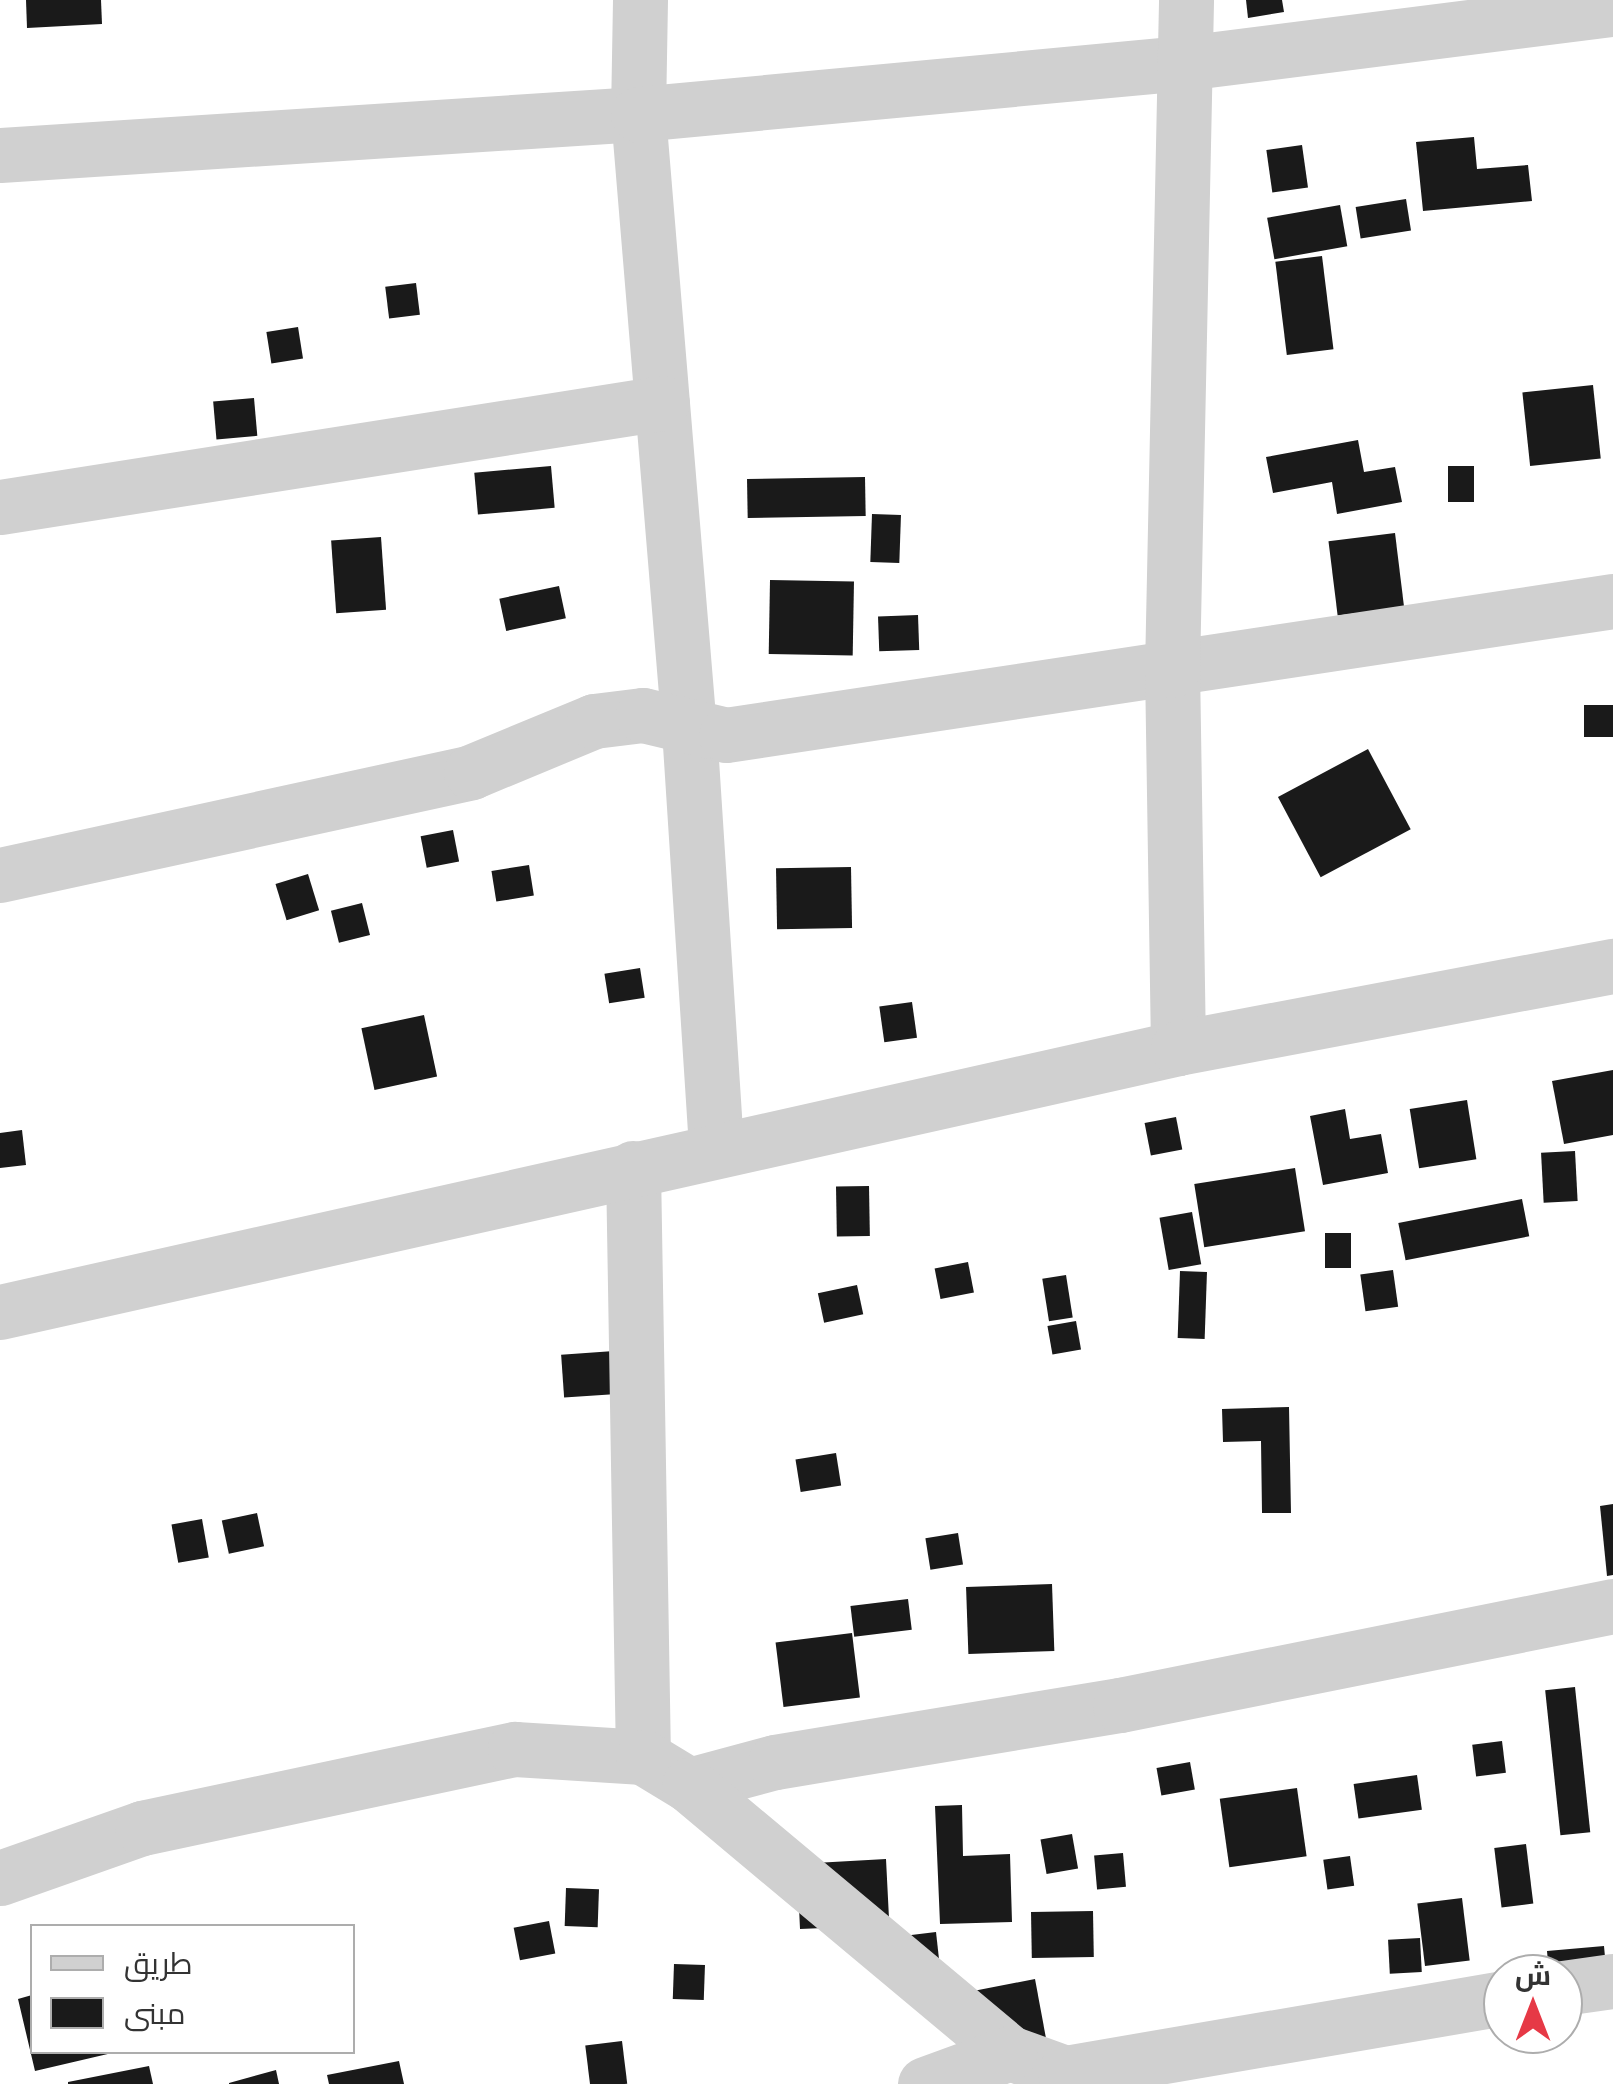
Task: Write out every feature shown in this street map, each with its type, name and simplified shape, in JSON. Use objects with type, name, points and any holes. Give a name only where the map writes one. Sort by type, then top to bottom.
[{"type":"street","points":[[640,0],[638,114],[689,729],[716,1150]]},
{"type":"street","points":[[1178,1048],[1172,670],[1186,0]]},
{"type":"street","points":[[0,155],[638,114],[1184,63],[1613,9]]},
{"type":"street","points":[[0,507],[662,402]]},
{"type":"street","points":[[0,876],[471,772],[594,721],[643,716],[726,735],[1613,601]]},
{"type":"street","points":[[0,1312],[1178,1048],[1613,966]]},
{"type":"street","points":[[633,1168],[643,1758]]},
{"type":"street","points":[[689,1784],[775,1762],[1120,1705],[1613,1606]]},
{"type":"street","points":[[0,1878],[142,1828],[514,1749],[643,1758],[689,1784],[1010,2053],[1065,2073],[1130,2072],[1483,2002]]},
{"type":"street","points":[[1583,1985],[1613,1980]]},
{"type":"street","points":[[925,2084],[1010,2053]]},
{"type":"building","points":[[26,0],[101,0],[102,24],[27,28]]},
{"type":"building","points":[[1246,0],[1282,0],[1284,12],[1248,18]]},
{"type":"building","points":[[1474,137],[1477,169],[1528,165],[1532,201],[1423,211],[1416,142]]},
{"type":"building","points":[[1302,145],[1308,188],[1272,193],[1266,150]]},
{"type":"building","points":[[1406,199],[1411,231],[1361,239],[1356,207]]},
{"type":"building","points":[[1340,205],[1347,246],[1274,259],[1267,218]]},
{"type":"building","points":[[1322,256],[1333,349],[1287,355],[1275,262]]},
{"type":"building","points":[[416,283],[420,315],[389,319],[385,287]]},
{"type":"building","points":[[298,327],[303,359],[271,364],[266,332]]},
{"type":"building","points":[[1593,385],[1601,459],[1530,466],[1522,392]]},
{"type":"building","points":[[254,398],[257,436],[216,439],[213,402]]},
{"type":"building","points":[[1358,440],[1364,472],[1395,467],[1402,502],[1337,514],[1332,482],[1273,493],[1266,457]]},
{"type":"building","points":[[551,466],[555,508],[478,515],[474,473]]},
{"type":"building","points":[[1448,466],[1474,466],[1474,502],[1448,502]]},
{"type":"building","points":[[865,477],[866,516],[748,518],[747,479]]},
{"type":"building","points":[[872,514],[901,515],[899,563],[870,562]]},
{"type":"building","points":[[1395,533],[1404,607],[1338,616],[1328,541]]},
{"type":"building","points":[[381,537],[386,610],[336,613],[331,540]]},
{"type":"building","points":[[770,580],[854,581],[853,655],[769,654]]},
{"type":"building","points":[[559,586],[566,618],[506,631],[499,599]]},
{"type":"building","points":[[918,615],[919,650],[879,651],[878,616]]},
{"type":"building","points":[[1584,705],[1613,705],[1613,737],[1584,737]]},
{"type":"building","points":[[1368,749],[1411,829],[1321,877],[1278,797]]},
{"type":"building","points":[[453,830],[459,861],[427,868],[421,836]]},
{"type":"building","points":[[529,865],[534,896],[496,902],[491,871]]},
{"type":"building","points":[[851,867],[852,928],[777,929],[776,868]]},
{"type":"building","points":[[308,874],[319,910],[287,920],[275,884]]},
{"type":"building","points":[[362,903],[370,935],[339,943],[331,911]]},
{"type":"building","points":[[640,968],[645,998],[609,1003],[604,974]]},
{"type":"building","points":[[912,1002],[917,1038],[884,1042],[879,1007]]},
{"type":"building","points":[[424,1015],[437,1077],[374,1090],[361,1028]]},
{"type":"building","points":[[1613,1070],[1613,1135],[1564,1144],[1552,1081]]},
{"type":"building","points":[[1467,1100],[1476,1159],[1419,1168],[1410,1109]]},
{"type":"building","points":[[1345,1109],[1350,1139],[1381,1134],[1388,1173],[1323,1185],[1310,1116]]},
{"type":"building","points":[[1176,1117],[1182,1149],[1151,1155],[1145,1123]]},
{"type":"building","points":[[22,1130],[26,1165],[0,1168],[0,1133]]},
{"type":"building","points":[[1575,1151],[1578,1201],[1544,1203],[1541,1153]]},
{"type":"building","points":[[1295,1168],[1305,1231],[1204,1247],[1194,1184]]},
{"type":"building","points":[[869,1186],[870,1236],[837,1237],[836,1187]]},
{"type":"building","points":[[1522,1199],[1529,1236],[1406,1260],[1398,1223]]},
{"type":"building","points":[[1192,1212],[1201,1264],[1169,1270],[1160,1218]]},
{"type":"building","points":[[1325,1233],[1351,1233],[1351,1268],[1325,1268]]},
{"type":"building","points":[[968,1262],[974,1292],[941,1299],[935,1268]]},
{"type":"building","points":[[1393,1270],[1398,1307],[1365,1311],[1360,1275]]},
{"type":"building","points":[[1180,1271],[1207,1272],[1205,1339],[1178,1338]]},
{"type":"building","points":[[1066,1275],[1073,1317],[1049,1321],[1042,1279]]},
{"type":"building","points":[[857,1285],[863,1314],[824,1323],[818,1293]]},
{"type":"building","points":[[1076,1321],[1081,1350],[1052,1355],[1047,1326]]},
{"type":"building","points":[[614,1351],[617,1394],[564,1398],[561,1355]]},
{"type":"building","points":[[1289,1407],[1291,1513],[1262,1513],[1261,1441],[1223,1442],[1222,1409]]},
{"type":"building","points":[[836,1453],[841,1486],[801,1492],[796,1459]]},
{"type":"building","points":[[1613,1504],[1613,1575],[1607,1576],[1600,1506]]},
{"type":"building","points":[[257,1513],[264,1546],[229,1554],[222,1520]]},
{"type":"building","points":[[202,1519],[209,1557],[178,1563],[171,1524]]},
{"type":"building","points":[[958,1533],[963,1565],[930,1570],[925,1538]]},
{"type":"building","points":[[1052,1584],[1054,1651],[968,1654],[966,1587]]},
{"type":"building","points":[[908,1599],[912,1630],[854,1637],[850,1606]]},
{"type":"building","points":[[852,1633],[860,1698],[783,1707],[776,1642]]},
{"type":"building","points":[[1575,1687],[1590,1832],[1560,1835],[1545,1690]]},
{"type":"building","points":[[1502,1741],[1506,1773],[1476,1776],[1472,1745]]},
{"type":"building","points":[[1190,1762],[1195,1790],[1161,1795],[1157,1768]]},
{"type":"building","points":[[1417,1775],[1422,1810],[1358,1819],[1354,1784]]},
{"type":"building","points":[[1297,1788],[1307,1856],[1229,1867],[1220,1799]]},
{"type":"building","points":[[962,1805],[963,1856],[1010,1854],[1012,1922],[940,1924],[935,1806]]},
{"type":"building","points":[[1072,1834],[1078,1868],[1047,1874],[1040,1840]]},
{"type":"building","points":[[1526,1844],[1533,1904],[1502,1907],[1494,1848]]},
{"type":"building","points":[[1123,1853],[1126,1887],[1097,1889],[1094,1856]]},
{"type":"building","points":[[1350,1856],[1354,1886],[1327,1889],[1323,1860]]},
{"type":"building","points":[[886,1859],[891,1958],[870,1926],[800,1929],[797,1864]]},
{"type":"building","points":[[566,1888],[599,1889],[598,1927],[565,1926]]},
{"type":"building","points":[[1462,1898],[1470,1961],[1425,1966],[1417,1903]]},
{"type":"building","points":[[1093,1911],[1094,1957],[1032,1958],[1031,1912]]},
{"type":"building","points":[[549,1921],[555,1953],[520,1960],[514,1928]]},
{"type":"building","points":[[936,1932],[939,1959],[903,1936]]},
{"type":"building","points":[[1420,1938],[1422,1972],[1390,1974],[1388,1940]]},
{"type":"building","points":[[1604,1946],[1609,2000],[1583,1989],[1583,1954],[1547,1951]]},
{"type":"building","points":[[674,1964],[705,1965],[704,2000],[673,1999]]},
{"type":"building","points":[[1035,1979],[1048,2049],[963,1993]]},
{"type":"building","points":[[30,1996],[30,2050],[18,1999]]},
{"type":"building","points":[[622,2041],[627,2084],[590,2084],[585,2046]]},
{"type":"building","points":[[31,2054],[108,2054],[35,2071]]},
{"type":"building","points":[[399,2061],[404,2084],[329,2084],[327,2075]]},
{"type":"building","points":[[149,2066],[153,2084],[68,2084],[68,2082]]},
{"type":"building","points":[[276,2070],[279,2084],[229,2084],[229,2083]]}]
